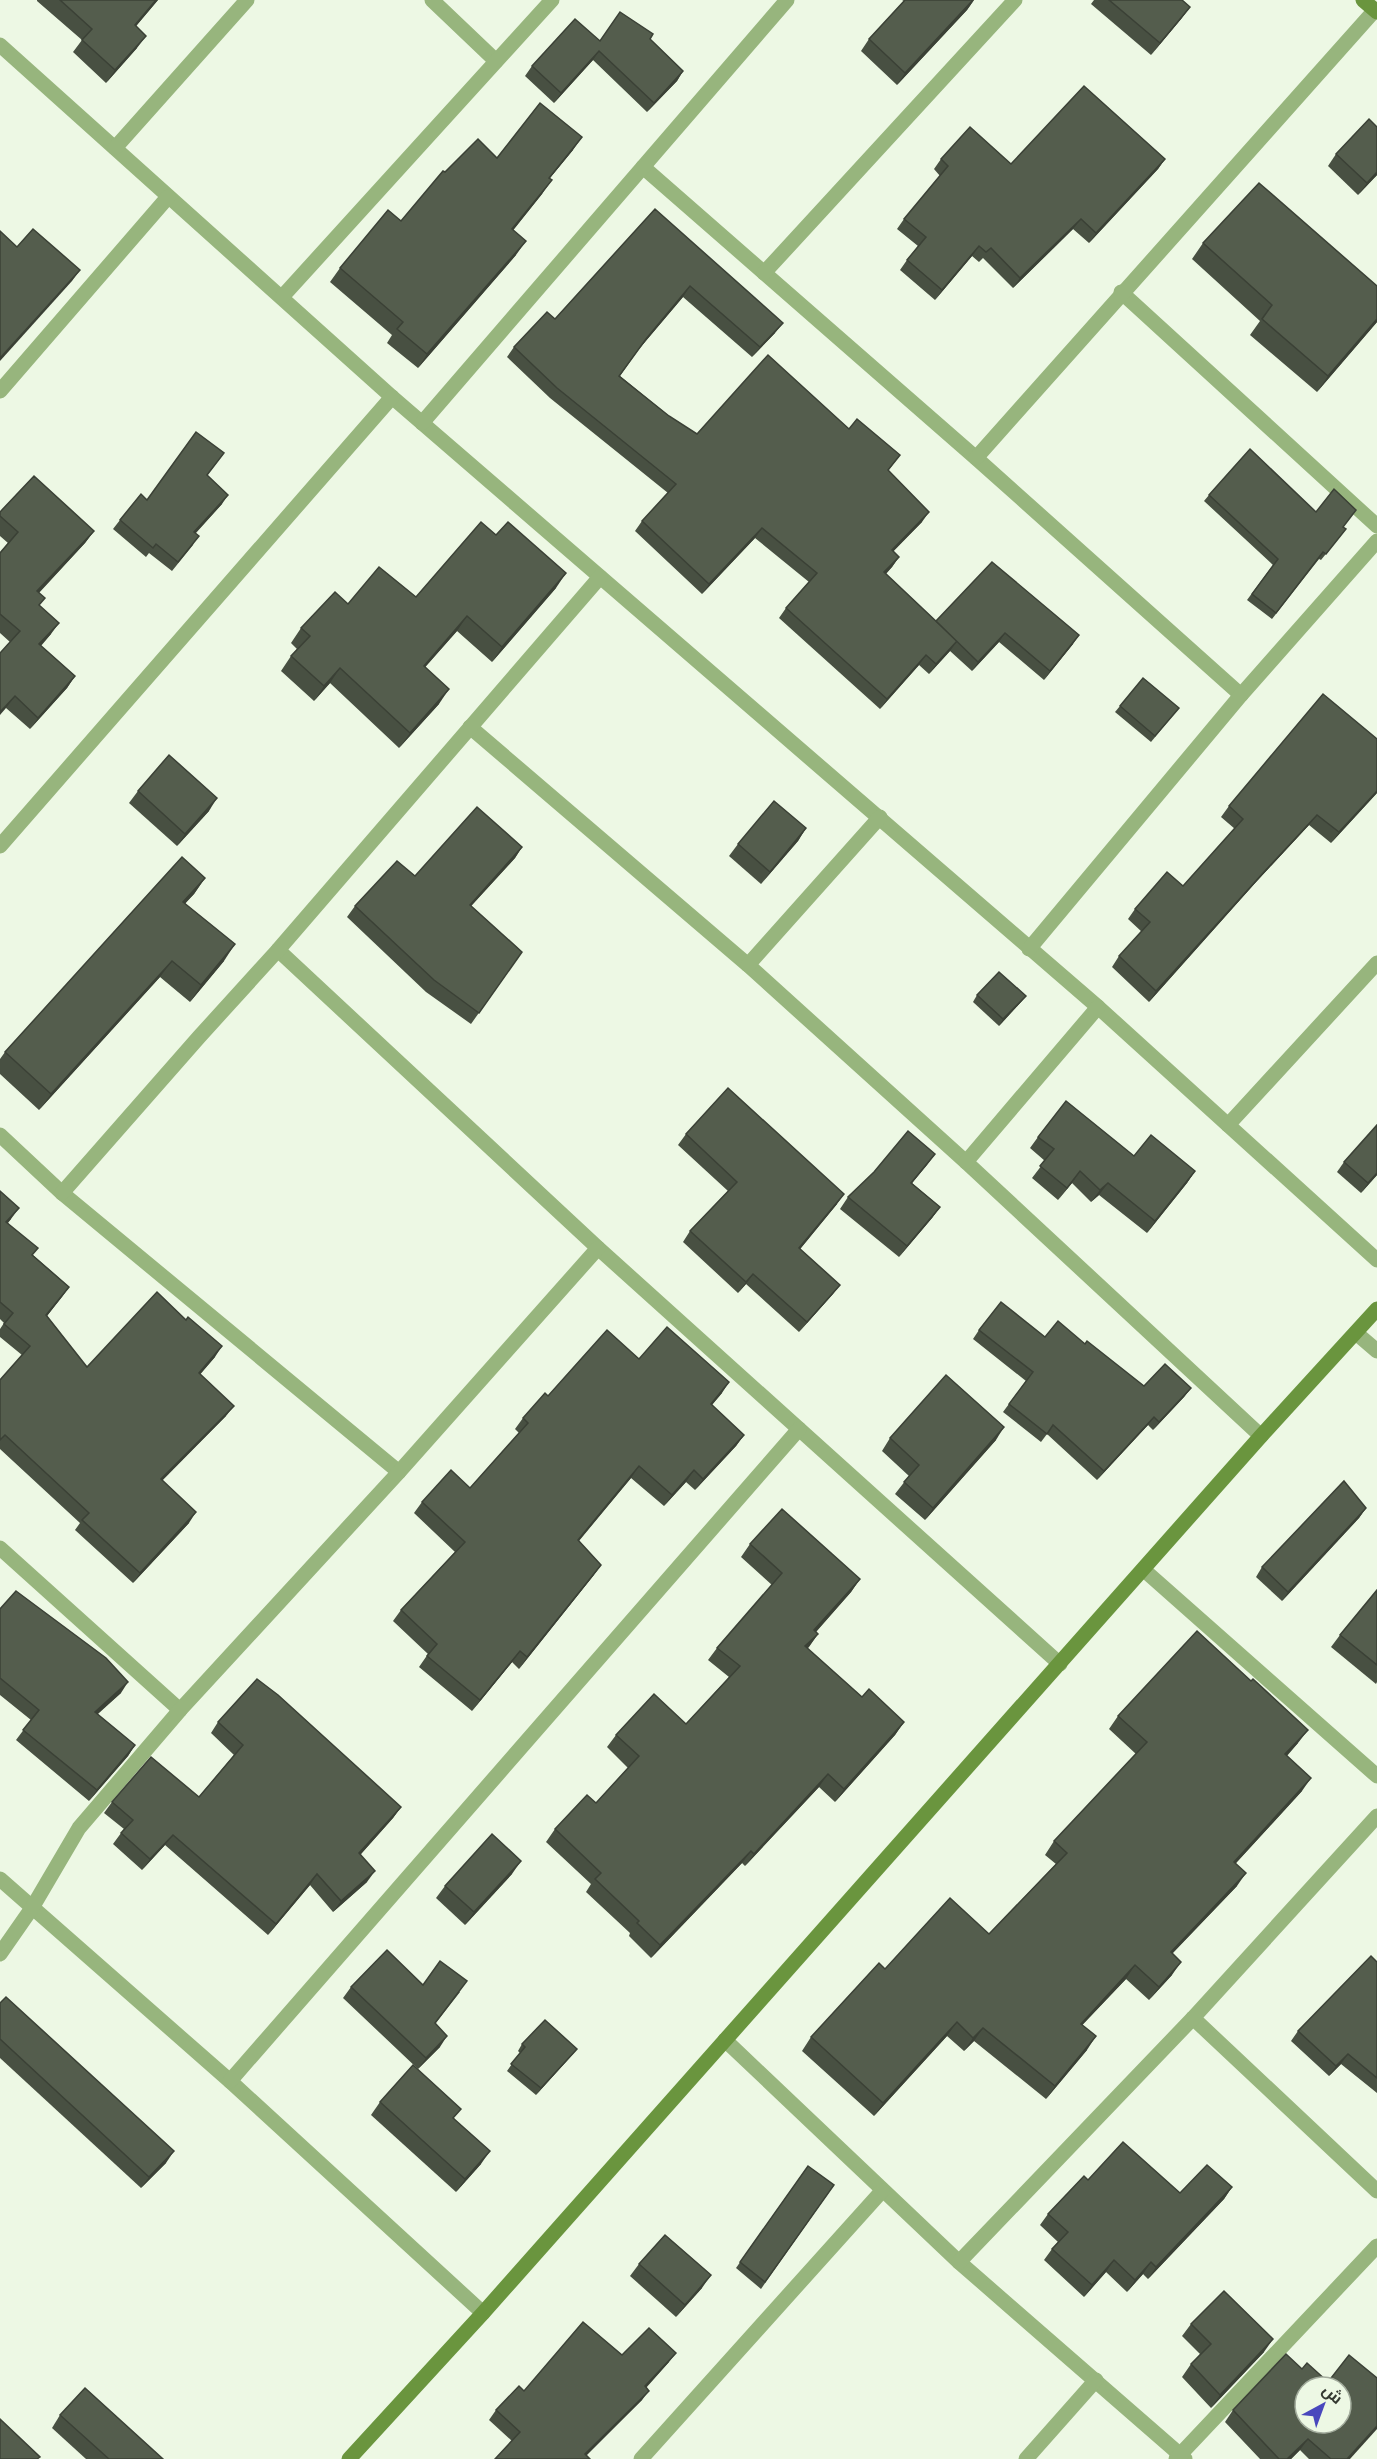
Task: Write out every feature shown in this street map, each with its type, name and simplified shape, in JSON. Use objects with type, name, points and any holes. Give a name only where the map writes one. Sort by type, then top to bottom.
[{"type":"street","points":[[115,148],[247,0]]},
{"type":"street","points":[[432,0],[496,61]]},
{"type":"street","points":[[282,297],[552,0]]},
{"type":"street","points":[[764,273],[1015,0]]},
{"type":"street","points":[[422,423],[643,167],[777,3]]},
{"type":"street","points":[[976,458],[1372,7]]},
{"type":"street","points":[[0,45],[392,397],[1098,1007],[1377,1260]]},
{"type":"street","points":[[643,167],[976,458],[1241,695]]},
{"type":"street","points":[[0,391],[168,197]]},
{"type":"street","points":[[1121,292],[1377,526]]},
{"type":"street","points":[[0,846],[392,397]]},
{"type":"street","points":[[1029,949],[1241,695],[1377,541]]},
{"type":"street","points":[[62,1193],[279,950],[600,577]]},
{"type":"street","points":[[470,727],[748,965],[966,1162],[1261,1436]]},
{"type":"street","points":[[748,965],[880,817]]},
{"type":"street","points":[[279,950],[598,1248],[1060,1664]]},
{"type":"street","points":[[1228,1125],[1377,963]]},
{"type":"street","points":[[966,1162],[1098,1007]]},
{"type":"street","points":[[0,1135],[62,1193],[399,1472]]},
{"type":"street","points":[[0,1954],[32,1908],[79,1828],[180,1710],[399,1472],[598,1248]]},
{"type":"street","points":[[349,2459],[483,2313],[1261,1436],[1377,1309]]},
{"type":"street","points":[[1356,1333],[1377,1352]]},
{"type":"street","points":[[230,2081],[799,1429]]},
{"type":"street","points":[[0,1548],[180,1710]]},
{"type":"street","points":[[1144,1570],[1377,1776]]},
{"type":"street","points":[[959,2262],[1193,2019],[1377,1816]]},
{"type":"street","points":[[0,1879],[230,2081],[483,2313]]},
{"type":"street","points":[[1193,2019],[1377,2191]]},
{"type":"street","points":[[725,2040],[959,2262],[1096,2380],[1180,2458],[1377,2246]]},
{"type":"street","points":[[641,2459],[882,2191]]},
{"type":"street","points":[[1026,2459],[1096,2380]]},
{"type":"building","points":[[60,0],[156,0],[135,25],[146,36],[115,70],[82,40],[92,29]]},
{"type":"building","points":[[905,0],[973,0],[905,73],[869,39]]},
{"type":"building","points":[[1109,0],[1182,0],[1190,7],[1160,43]]},
{"type":"building","points":[[620,12],[653,34],[650,39],[683,71],[654,103],[599,51],[561,93],[532,66],[575,19],[600,41]]},
{"type":"building","points":[[1084,86],[1165,159],[1096,233],[1081,219],[1020,278],[991,248],[986,252],[979,246],[942,290],[907,260],[926,237],[904,219],[948,166],[941,159],[970,127],[1011,164]]},
{"type":"building","points":[[540,103],[582,137],[549,178],[552,180],[512,229],[526,241],[427,354],[397,329],[403,322],[340,268],[388,210],[401,221],[443,171],[445,172],[478,139],[497,158]]},
{"type":"building","points":[[1369,119],[1377,127],[1377,172],[1367,183],[1336,154]]},
{"type":"building","points":[[1259,183],[1377,286],[1377,319],[1328,376],[1262,319],[1272,305],[1203,243]]},
{"type":"building","points":[[655,209],[783,323],[760,347],[690,286],[619,376],[669,416],[697,434],[768,355],[849,429],[857,419],[900,455],[888,470],[929,512],[892,550],[899,557],[884,572],[957,641],[936,664],[926,655],[887,699],[786,608],[817,573],[762,528],[709,584],[642,521],[676,484],[557,388],[514,347],[547,312],[555,319]]},
{"type":"building","points":[[33,229],[80,270],[0,358],[0,231],[17,247]]},
{"type":"building","points":[[196,432],[224,453],[207,475],[228,495],[194,532],[199,536],[178,562],[156,544],[153,548],[120,520],[141,494],[147,500]]},
{"type":"building","points":[[1250,449],[1316,512],[1334,489],[1356,510],[1343,527],[1346,529],[1326,554],[1323,552],[1276,613],[1252,594],[1278,559],[1209,495]]},
{"type":"building","points":[[34,476],[94,531],[37,591],[45,598],[39,605],[59,623],[39,644],[75,676],[38,718],[15,696],[0,712],[0,653],[20,631],[0,614],[0,553],[18,532],[0,516],[0,512]]},
{"type":"building","points":[[481,522],[496,535],[508,522],[566,573],[502,647],[467,616],[424,666],[449,689],[410,733],[340,668],[324,686],[291,656],[310,636],[301,628],[335,592],[348,604],[379,567],[416,597]]},
{"type":"building","points":[[992,562],[1079,635],[1050,671],[1005,633],[978,662],[936,621]]},
{"type":"building","points":[[1143,678],[1179,708],[1155,736],[1120,706]]},
{"type":"building","points":[[1323,694],[1377,739],[1377,791],[1339,832],[1317,815],[1156,991],[1119,956],[1150,922],[1135,909],[1167,872],[1183,886],[1243,819],[1229,806]]},
{"type":"building","points":[[169,755],[217,798],[185,834],[138,791]]},
{"type":"building","points":[[774,801],[806,828],[770,872],[738,844]]},
{"type":"building","points":[[477,807],[522,847],[470,905],[522,952],[479,1013],[434,980],[355,906],[397,861],[415,876]]},
{"type":"building","points":[[182,857],[205,878],[183,902],[235,944],[201,985],[172,961],[51,1094],[5,1052]]},
{"type":"building","points":[[999,972],[1026,996],[1003,1019],[977,995]]},
{"type":"building","points":[[728,1088],[844,1194],[799,1248],[840,1285],[807,1322],[753,1274],[746,1282],[690,1231],[737,1182],[686,1134]]},
{"type":"building","points":[[1066,1101],[1134,1156],[1151,1135],[1195,1171],[1155,1221],[1108,1183],[1100,1190],[1080,1171],[1067,1188],[1040,1166],[1054,1149],[1038,1137]]},
{"type":"building","points":[[1377,1125],[1377,1173],[1368,1183],[1344,1162]]},
{"type":"building","points":[[908,1131],[935,1154],[911,1183],[940,1207],[907,1246],[848,1197],[874,1172]]},
{"type":"building","points":[[0,1191],[19,1208],[6,1222],[38,1248],[32,1255],[69,1287],[46,1315],[87,1367],[157,1292],[186,1320],[188,1317],[222,1346],[199,1373],[234,1406],[161,1479],[196,1512],[140,1573],[82,1520],[89,1513],[5,1435],[0,1440],[0,1380],[30,1346],[4,1324],[13,1313],[0,1302]]},
{"type":"building","points":[[1001,1302],[1045,1337],[1058,1321],[1085,1344],[1087,1341],[1144,1386],[1165,1364],[1191,1388],[1159,1422],[1154,1417],[1104,1471],[1053,1425],[1047,1434],[1009,1404],[1033,1372],[979,1330]]},
{"type":"building","points":[[667,1327],[729,1382],[711,1404],[744,1435],[703,1479],[694,1470],[672,1495],[639,1466],[578,1540],[601,1565],[527,1657],[520,1651],[480,1700],[427,1656],[437,1644],[401,1610],[465,1542],[422,1502],[451,1470],[470,1488],[528,1423],[523,1418],[545,1393],[548,1396],[607,1330],[639,1359]]},
{"type":"building","points":[[946,1375],[1004,1427],[933,1508],[904,1482],[919,1465],[890,1438]]},
{"type":"building","points":[[1344,1481],[1366,1508],[1288,1592],[1262,1567]]},
{"type":"building","points":[[782,1509],[860,1579],[814,1630],[818,1634],[805,1646],[862,1697],[869,1689],[904,1722],[844,1789],[828,1774],[754,1854],[751,1851],[660,1945],[637,1923],[639,1921],[595,1879],[601,1873],[555,1829],[587,1795],[596,1803],[639,1756],[616,1735],[654,1694],[686,1724],[740,1666],[717,1648],[782,1573],[750,1544]]},
{"type":"building","points":[[1377,1590],[1377,1665],[1340,1635]]},
{"type":"building","points":[[16,1591],[106,1658],[128,1682],[95,1712],[135,1745],[97,1790],[23,1730],[39,1710],[0,1678],[0,1609]]},
{"type":"building","points":[[1197,1631],[1308,1730],[1285,1754],[1311,1778],[1234,1862],[1246,1873],[1171,1952],[1181,1962],[1159,1987],[1135,1965],[1081,2024],[1096,2036],[1055,2086],[983,2028],[973,2038],[957,2022],[883,2103],[811,2037],[879,1963],[885,1969],[950,1898],[989,1934],[1067,1853],[1054,1841],[1147,1742],[1118,1716]]},
{"type":"building","points":[[257,1679],[278,1695],[401,1807],[359,1853],[375,1871],[341,1901],[317,1874],[276,1924],[173,1835],[150,1859],[121,1833],[133,1820],[112,1802],[151,1757],[199,1797],[243,1745],[218,1722]]},
{"type":"building","points":[[492,1834],[521,1861],[474,1912],[445,1886]]},
{"type":"building","points":[[387,1950],[423,1985],[440,1961],[467,1981],[435,2023],[447,2036],[426,2058],[351,1987]]},
{"type":"building","points":[[1371,1956],[1377,1962],[1377,2078],[1348,2054],[1336,2066],[1298,2031]]},
{"type":"building","points":[[6,1997],[174,2151],[149,2177],[0,2039],[0,2003]]},
{"type":"building","points":[[545,2020],[577,2049],[541,2088],[511,2064],[525,2047],[522,2044]]},
{"type":"building","points":[[413,2065],[461,2109],[453,2118],[490,2151],[465,2179],[380,2102]]},
{"type":"building","points":[[1123,2142],[1180,2193],[1207,2165],[1232,2187],[1156,2267],[1151,2262],[1135,2280],[1114,2260],[1092,2285],[1052,2249],[1068,2232],[1048,2214],[1084,2176],[1088,2180]]},
{"type":"building","points":[[808,2166],[834,2185],[765,2282],[740,2262]]},
{"type":"building","points":[[665,2235],[711,2275],[685,2305],[639,2264]]},
{"type":"building","points":[[1224,2291],[1273,2339],[1220,2395],[1191,2364],[1211,2344],[1191,2324]]},
{"type":"building","points":[[583,2322],[622,2355],[649,2328],[676,2353],[645,2386],[649,2391],[585,2454],[590,2459],[495,2459],[520,2432],[496,2410],[519,2386],[524,2391]]},
{"type":"building","points":[[1286,2354],[1302,2369],[1307,2363],[1320,2375],[1293,2375],[1293,2435],[1353,2435],[1353,2375],[1333,2375],[1349,2355],[1377,2378],[1377,2426],[1347,2459],[1331,2459],[1308,2439],[1287,2459],[1279,2459],[1233,2410]]},
{"type":"building","points":[[85,2388],[163,2459],[109,2459],[60,2415]]},
{"type":"building","points":[[0,2419],[40,2457],[37,2459],[0,2459]]}]
